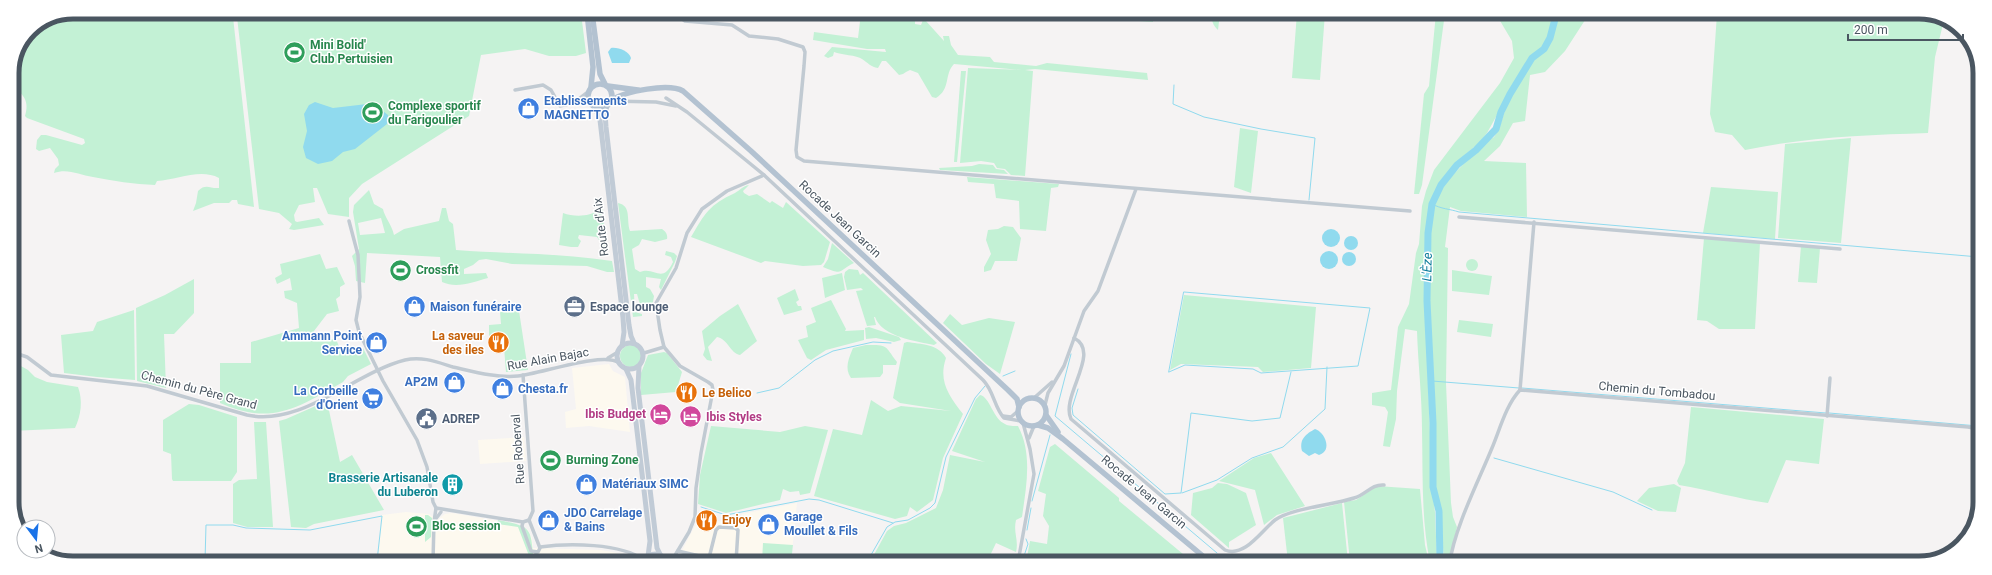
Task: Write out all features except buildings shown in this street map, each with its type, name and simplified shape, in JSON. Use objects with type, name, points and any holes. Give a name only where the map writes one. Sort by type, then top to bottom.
[{"type":"main road","points":[[588,19],[593,67],[590,90],[592,105],[601,108],[607,106],[612,100],[612,91],[600,74],[593,19]]},
{"type":"main road","points":[[590,90],[599,83],[607,85]]},
{"type":"main road","name":"Rocade Jean Garcin","points":[[607,85],[646,91]]},
{"type":"main road","name":"Rocade Jean Garcin","points":[[612,100],[622,94],[662,87],[673,87],[687,94],[1008,390],[1017,399],[1019,409]]},
{"type":"main road","name":"Route d'Aix","points":[[592,105],[600,120],[623,318],[624,332],[622,346]]},
{"type":"main road","name":"Route d'Aix","points":[[607,106],[605,113],[606,127],[629,325],[634,343]]},
{"type":"main road","points":[[626,369],[635,369],[642,362],[644,353],[640,347],[634,343],[628,343],[622,346],[618,352],[619,363],[626,369],[632,382],[650,541],[646,556]]},
{"type":"main road","points":[[639,366],[638,388],[656,548],[662,556]]},
{"type":"main road","name":"Rocade Jean Garcin","points":[[1008,390],[1019,397],[1032,398]]},
{"type":"main road","points":[[1032,398],[1038,399],[1044,405],[1046,415],[1043,421],[1036,426],[1022,422],[1019,409],[1022,403],[1032,398]]},
{"type":"main road","name":"Rocade Jean Garcin","points":[[1046,415],[1063,439]]},
{"type":"main road","name":"Rocade Jean Garcin","points":[[1036,426],[1048,428],[1063,439],[1203,556]]},
{"type":"main road","points":[[654,556],[660,554]]},
{"type":"street","points":[[683,19],[732,25],[749,36],[778,39],[803,47],[805,52],[796,150],[797,157],[804,161],[1410,211]]},
{"type":"street","points":[[515,90],[543,85],[550,90],[560,106],[584,101],[592,105]]},
{"type":"street","points":[[574,102],[590,90]]},
{"type":"street","name":"Rocade Jean Garcin","points":[[666,98],[679,106],[764,175],[985,382],[992,392],[1000,414]]},
{"type":"street","points":[[612,100],[656,102],[679,106]]},
{"type":"street","points":[[674,556],[690,532],[695,517],[696,488],[713,390],[712,385],[708,382],[680,366],[664,347],[656,303],[676,268],[684,238],[690,226],[707,204],[727,192],[764,175]]},
{"type":"street","points":[[1032,398],[1044,391],[1064,366],[1087,306],[1098,291],[1136,188]]},
{"type":"street","points":[[1459,217],[1534,222],[1840,249]]},
{"type":"street","points":[[348,221],[357,249],[360,297],[356,313],[357,326],[378,372],[417,440],[427,467],[433,502],[438,511],[434,522],[433,556]]},
{"type":"street","points":[[1451,556],[1476,486],[1510,405],[1520,390],[1534,222]]},
{"type":"street","points":[[1074,338],[1081,343],[1084,353],[1068,408],[1071,419],[1225,550],[1234,551],[1250,545],[1279,518],[1353,499],[1374,486],[1384,485]]},
{"type":"street","points":[[644,353],[664,347]]},
{"type":"street","points":[[606,360],[618,352]]},
{"type":"street","name":"Chemin du Père Grand","points":[[19,354],[27,357],[51,375],[147,386],[247,416],[261,417],[279,416],[292,413],[378,372]]},
{"type":"street","name":"Rue Alain Bajac","points":[[378,372],[405,360],[423,359],[486,375],[523,376],[568,365],[606,360]]},
{"type":"street","points":[[606,360],[615,360],[619,363]]},
{"type":"street","name":"Rue Roberval","points":[[523,376],[532,511],[529,520]]},
{"type":"street","points":[[1044,405],[1056,377]]},
{"type":"street","points":[[1827,416],[1830,378]]},
{"type":"street","name":"Chemin du Tombadou","points":[[1520,390],[1973,428]]},
{"type":"street","points":[[1000,414],[1010,417],[1019,409]]},
{"type":"street","points":[[1000,414],[1007,420],[1022,422],[1030,449]]},
{"type":"street","points":[[1019,556],[1034,474],[1029,434],[1036,426]]},
{"type":"street","points":[[438,511],[451,511],[523,522],[529,520],[540,547],[540,550],[536,553]]},
{"type":"street","points":[[523,522],[522,526],[532,551],[536,553],[536,556]]},
{"type":"street","points":[[709,556],[717,528],[735,528],[739,532],[737,556]]},
{"type":"street","points":[[540,547],[598,547],[633,553],[639,556]]},
{"type":"street","points":[[678,551],[695,556]]},
{"type":"shaded area","points":[[609,364],[613,371],[625,377],[630,432],[589,426],[566,428],[565,412],[576,409],[572,368]]},
{"type":"shaded area","points":[[524,437],[526,461],[480,464],[478,440]]},
{"type":"shaded area","points":[[797,503],[792,556],[679,556],[700,516],[716,521],[741,523],[742,514]]},
{"type":"shaded area","points":[[406,512],[429,514],[437,520],[445,514],[452,513],[521,526],[528,530],[532,538],[533,548],[601,550],[630,556],[378,556],[382,515]]},
{"type":"green space","name":"Complexe sportif du Farigoulier","points":[[73,19],[233,19],[254,207],[238,204],[237,200],[232,200],[229,203],[214,203],[193,211],[198,191],[203,187],[219,188],[219,178],[212,175],[188,175],[157,181],[155,185],[116,181],[64,171],[54,173],[55,169],[59,165],[58,159],[50,148],[39,151],[36,149],[37,140],[41,135],[82,145],[85,143],[84,139],[27,118],[25,116],[25,99],[19,92],[19,73],[23,52],[35,35],[52,23]]},
{"type":"green space","name":"Complexe sportif du Farigoulier","points":[[237,19],[582,19],[586,53],[576,56],[549,56],[525,49],[481,55],[469,116],[362,184],[349,198],[349,217],[328,214],[317,188],[313,188],[315,202],[299,205],[294,215],[295,221],[297,222],[319,218],[324,225],[294,230],[289,229],[292,224],[279,213],[259,209]]},
{"type":"green space","points":[[860,19],[915,19],[915,24],[921,25],[923,20],[926,21],[944,41],[943,36],[949,36],[951,45],[958,55],[990,57],[994,62],[1036,66],[1047,63],[1147,73],[1148,80],[1035,69],[1025,70],[1033,71],[1025,176],[1011,175],[1005,169],[997,168],[994,163],[981,161],[960,163],[968,68],[1022,70],[954,64],[949,72],[944,90],[936,98],[932,97],[918,73],[910,70],[899,75],[886,61],[882,61],[878,68],[871,66],[862,59],[834,52],[833,56],[828,58],[824,56],[832,47],[886,52],[885,49],[867,49],[813,40],[814,32],[858,38]]},
{"type":"green space","points":[[1139,19],[1153,19],[1153,22],[1139,21]]},
{"type":"green space","points":[[1212,19],[1219,19],[1218,30],[1215,26]]},
{"type":"green space","points":[[1297,19],[1325,19],[1320,80],[1292,78]]},
{"type":"green space","points":[[1435,19],[1444,19],[1422,185],[1419,194],[1414,194],[1424,94],[1429,86]]},
{"type":"green space","points":[[1499,19],[1586,19],[1565,51],[1545,72],[1530,75],[1525,121],[1513,123],[1500,146],[1484,161],[1526,163],[1527,217],[1461,211],[1450,207],[1445,247],[1448,248],[1446,383],[1451,503],[1453,517],[1457,527],[1450,556],[1444,556],[1440,504],[1434,486],[1435,419],[1428,259],[1430,221],[1433,204],[1444,184],[1484,143],[1494,137],[1499,129],[1507,104],[1526,72],[1522,70],[1487,133],[1479,143],[1459,160],[1447,174],[1432,201],[1427,221],[1425,291],[1432,489],[1435,512],[1437,556],[1429,556],[1424,513],[1422,417],[1417,331],[1405,329],[1397,391],[1396,419],[1390,447],[1383,446],[1388,412],[1385,407],[1372,405],[1372,393],[1391,390],[1398,327],[1409,304],[1416,253],[1419,244],[1422,206],[1434,170],[1500,83],[1514,58],[1512,41]]},
{"type":"green space","points":[[1717,19],[1926,19],[1943,25],[1935,57],[1928,133],[1814,139],[1745,150],[1732,135],[1715,132],[1710,114]]},
{"type":"green space","points":[[961,71],[966,71],[957,162],[954,162]]},
{"type":"green space","points":[[1240,128],[1258,131],[1251,193],[1234,187]]},
{"type":"green space","points":[[1851,138],[1841,243],[1778,238],[1785,144]]},
{"type":"green space","points":[[979,164],[993,165],[996,169],[1004,170],[1008,174],[940,170],[939,168],[972,166]]},
{"type":"green space","points":[[967,177],[1059,184],[1058,187],[1051,188],[1046,231],[1020,229],[1019,201],[996,198],[994,184],[968,182]]},
{"type":"green space","points":[[749,185],[743,191],[744,193],[749,196],[757,194],[770,203],[772,201],[783,208],[786,202],[830,242],[824,262],[821,265],[803,266],[765,261],[761,263],[691,237],[708,210],[726,197]]},
{"type":"green space","points":[[1711,187],[1778,192],[1775,239],[1703,233]]},
{"type":"green space","points":[[369,190],[374,204],[383,209],[394,235],[404,229],[439,221],[442,208],[446,208],[449,221],[453,224],[456,250],[593,258],[612,261],[614,272],[607,272],[587,266],[512,264],[486,259],[479,260],[473,265],[464,269],[464,274],[486,273],[488,278],[465,284],[453,285],[442,282],[440,257],[367,253],[365,283],[356,281],[355,266],[352,256],[359,249],[353,212],[354,205]],"holes":[[[381,218],[385,233],[360,235],[358,223]]]},
{"type":"green space","points":[[602,203],[606,251],[597,237],[579,235],[578,238],[581,241],[578,247],[559,245],[563,213],[577,216],[591,214],[599,210],[599,205]]},
{"type":"green space","points":[[618,203],[627,210],[630,231],[662,229],[667,236],[667,239],[655,242],[642,239],[639,245],[632,249],[635,269],[640,272],[650,271],[662,274],[669,269],[673,262],[671,257],[665,255],[666,251],[674,253],[677,256],[661,290],[659,287],[661,279],[646,277],[646,287],[650,289],[654,296],[652,307],[644,311],[641,308],[637,294],[634,294],[635,312],[642,314],[642,316],[633,317]]},
{"type":"green space","points":[[1004,226],[1013,227],[1021,238],[1017,261],[995,261],[991,270],[984,272],[984,267],[991,254],[986,240],[988,230],[998,229]]},
{"type":"green space","points":[[1704,238],[1760,243],[1755,329],[1719,329],[1707,321],[1697,320]]},
{"type":"green space","points":[[832,243],[854,263],[838,272],[823,267],[828,259]]},
{"type":"green space","points":[[1801,246],[1820,248],[1817,283],[1798,282]]},
{"type":"green space","points":[[320,254],[326,269],[337,267],[345,284],[340,287],[340,296],[336,299],[339,311],[327,314],[314,331],[315,340],[336,339],[342,354],[351,353],[363,348],[371,364],[348,376],[343,382],[312,399],[284,411],[255,413],[238,410],[220,403],[220,363],[251,363],[251,342],[299,328],[297,303],[285,298],[284,291],[292,290],[290,278],[277,284],[275,278],[282,274],[280,264]]},
{"type":"green space","points":[[1470,259],[1474,259],[1478,265],[1474,271],[1470,271],[1466,267],[1466,263]]},
{"type":"green space","points":[[849,269],[858,270],[860,275],[863,273],[937,343],[934,345],[918,342],[892,334],[879,324],[875,317],[876,325],[867,326],[856,291],[863,290],[861,288],[847,290],[844,277],[845,272]]},
{"type":"green space","points":[[1452,270],[1492,276],[1489,295],[1452,291]]},
{"type":"green space","points":[[842,273],[845,290],[825,298],[822,278]]},
{"type":"green space","points":[[194,279],[194,313],[174,334],[164,334],[166,388],[137,381],[136,308],[165,295]]},
{"type":"green space","points":[[795,289],[799,300],[796,302],[798,306],[801,306],[802,310],[784,315],[777,298]]},
{"type":"green space","points":[[1184,295],[1316,307],[1311,368],[1263,372],[1258,367],[1181,364],[1170,370]]},
{"type":"green space","points":[[831,300],[846,329],[845,331],[864,330],[864,340],[826,350],[811,360],[807,358],[798,340],[808,337],[806,326],[816,322],[811,308]]},
{"type":"green space","points":[[738,304],[757,341],[740,355],[734,352],[724,340],[717,337],[708,347],[712,361],[707,360],[703,355],[705,349],[702,331],[720,316]]},
{"type":"green space","points":[[134,310],[135,380],[64,373],[61,335],[93,331],[97,322]]},
{"type":"green space","points":[[519,311],[528,370],[506,372],[503,335],[489,338],[489,325],[501,324],[500,312]]},
{"type":"green space","points":[[950,314],[962,325],[989,318],[1015,322],[1000,374],[986,364],[943,323]]},
{"type":"green space","points":[[1459,320],[1493,324],[1491,337],[1457,332]]},
{"type":"green space","points":[[869,327],[899,337],[901,340],[894,342],[876,338],[866,339],[865,328]]},
{"type":"green space","points":[[907,342],[934,347],[943,353],[946,358],[943,374],[946,388],[953,401],[963,414],[943,458],[933,500],[917,512],[910,507],[907,516],[895,519],[814,496],[833,429],[862,435],[871,400],[888,411],[901,406],[951,411],[900,403],[893,398],[904,343]]},
{"type":"green space","points":[[631,345],[639,348],[642,356],[639,364],[631,367],[623,364],[620,356],[623,348]]},
{"type":"green space","points":[[866,345],[879,345],[888,349],[897,362],[896,365],[883,365],[883,373],[880,377],[851,378],[848,367],[853,348]]},
{"type":"green space","points":[[664,352],[667,353],[682,372],[676,392],[641,395],[641,373],[648,355]]},
{"type":"green space","points":[[19,365],[28,370],[35,377],[47,382],[78,387],[80,392],[81,408],[75,428],[19,431]]},
{"type":"green space","points":[[980,395],[986,400],[997,418],[1005,424],[1018,426],[1026,448],[1027,471],[1022,517],[1016,520],[1015,525],[1017,544],[1016,552],[996,543],[990,556],[873,556],[887,531],[894,526],[906,523],[936,508],[943,490],[950,455],[985,462],[952,451],[976,399]]},
{"type":"green space","points":[[327,401],[340,462],[352,455],[384,510],[314,524],[306,528],[291,527],[279,421]]},
{"type":"green space","points":[[189,404],[199,405],[237,417],[237,472],[231,481],[173,481],[171,454],[163,451],[163,420]]},
{"type":"green space","points":[[1691,407],[1824,419],[1819,464],[1786,460],[1768,503],[1679,485],[1677,481],[1685,463]]},
{"type":"green space","points":[[254,422],[266,422],[273,527],[247,527],[233,523],[233,484],[239,480],[257,479]]},
{"type":"green space","points":[[711,426],[780,432],[805,426],[828,430],[810,493],[800,495],[799,491],[790,492],[783,489],[780,500],[726,513],[698,504],[700,475]]},
{"type":"green space","points":[[1055,444],[1184,556],[1027,556],[1030,541],[1047,544],[1049,526],[1043,516],[1046,494],[1038,491],[1050,447]]},
{"type":"green space","points":[[1271,453],[1305,506],[1277,515],[1264,525],[1255,490],[1219,481],[1254,458]]},
{"type":"green space","points":[[1218,483],[1227,484],[1246,493],[1256,525],[1229,542],[1229,548],[1191,515],[1193,493],[1212,488]]},
{"type":"green space","points":[[1674,484],[1681,488],[1676,512],[1658,511],[1637,501],[1649,488]]},
{"type":"green space","points":[[1377,486],[1420,489],[1425,545],[1428,556],[1349,556],[1344,502],[1356,500]]},
{"type":"green space","points":[[1342,503],[1347,556],[1287,556],[1283,518]]},
{"type":"green space","points":[[425,515],[432,518],[431,537],[425,542]]},
{"type":"green space","points":[[498,520],[524,527],[528,531],[532,542],[533,556],[529,556],[518,527],[497,524]]},
{"type":"green space","points":[[763,543],[793,545],[792,556],[762,556]]},
{"type":"water","points":[[611,48],[626,51],[631,58],[629,63],[612,63],[608,52]]},
{"type":"water","points":[[315,102],[333,108],[367,104],[379,108],[388,115],[389,120],[387,124],[355,149],[343,152],[332,161],[318,164],[306,158],[303,147],[307,131],[304,114],[309,105]]},
{"type":"water","points":[[1331,229],[1338,231],[1340,238],[1338,245],[1331,247],[1324,245],[1322,238],[1324,231]]},
{"type":"water","points":[[1351,236],[1356,238],[1358,243],[1356,248],[1351,250],[1346,248],[1344,243],[1346,238]]},
{"type":"water","points":[[1329,251],[1333,252],[1337,256],[1337,264],[1333,268],[1329,269],[1325,268],[1321,264],[1320,260],[1321,256],[1325,252]]},
{"type":"water","points":[[1349,252],[1354,254],[1356,259],[1354,264],[1349,266],[1344,264],[1342,259],[1344,254]]},
{"type":"water","points":[[1315,429],[1322,434],[1327,446],[1323,453],[1319,455],[1315,453],[1309,456],[1302,451],[1302,440],[1306,435]]},
{"type":"waterway","name":"L'Èze","points":[[1440,556],[1439,511],[1433,487],[1433,423],[1427,301],[1428,233],[1432,204],[1441,185],[1457,165],[1476,150],[1496,129],[1501,112],[1510,94],[1532,58],[1544,49],[1550,38],[1555,19]]},
{"type":"waterway","points":[[1174,85],[1173,104],[1204,117],[1315,138],[1309,200]]},
{"type":"waterway","points":[[1432,204],[1459,212],[1973,256]]},
{"type":"waterway","points":[[1184,292],[1370,308],[1358,366],[1261,373],[1253,369],[1185,365],[1169,372],[1184,292]]},
{"type":"waterway","points":[[757,393],[779,388],[815,360],[833,351],[873,342],[891,343]]},
{"type":"waterway","points":[[1071,354],[1055,416],[1217,553]]},
{"type":"waterway","points":[[1182,493],[1217,480],[1252,458],[1283,447],[1325,409],[1327,367]]},
{"type":"waterway","points":[[1003,376],[1015,371]]},
{"type":"waterway","points":[[1078,389],[1072,408],[1073,415],[1165,494],[1181,493],[1191,413],[1252,421],[1280,418],[1291,372]]},
{"type":"waterway","points":[[1432,381],[1519,388]]},
{"type":"waterway","points":[[870,556],[887,527],[895,522],[908,520],[930,508],[935,503],[946,457],[975,398],[985,386]]},
{"type":"waterway","points":[[1522,388],[1826,413]]},
{"type":"waterway","points":[[1829,413],[1973,426]]},
{"type":"waterway","points":[[1032,501],[1050,435]]},
{"type":"waterway","points":[[1494,458],[1613,492],[1652,510]]},
{"type":"waterway","points":[[701,507],[726,515],[809,499],[819,500],[893,523]]},
{"type":"waterway","points":[[1027,530],[1031,508]]},
{"type":"waterway","points":[[205,556],[206,525],[233,525],[246,528],[310,530],[382,516],[378,556]]},
{"type":"waterway","points":[[1024,556],[1028,544],[1026,539]]},
{"type":"place","name":"Mini Bolid' Club Pertuisien","points":[[294,52]]},
{"type":"place","name":"Etablissements MAGNETTO","points":[[529,108]]},
{"type":"place","name":"Complexe sportif du Farigoulier","points":[[373,113]]},
{"type":"place","name":"Crossfit","points":[[400,270]]},
{"type":"place","name":"Maison funéraire","points":[[415,307]]},
{"type":"place","name":"Espace lounge","points":[[575,307]]},
{"type":"place","name":"Ammann Point Service","points":[[377,343]]},
{"type":"place","name":"La saveur des iles","points":[[499,343]]},
{"type":"place","name":"AP2M","points":[[454,382]]},
{"type":"place","name":"Chesta.fr","points":[[502,389]]},
{"type":"place","name":"Le Belico","points":[[687,393]]},
{"type":"place","name":"La Corbeille d'Orient","points":[[373,398]]},
{"type":"place","name":"Ibis Budget","points":[[661,414]]},
{"type":"place","name":"Ibis Styles","points":[[690,417]]},
{"type":"place","name":"ADREP","points":[[427,419]]},
{"type":"place","name":"Burning Zone","points":[[551,460]]},
{"type":"place","name":"Matériaux SIMC","points":[[586,484]]},
{"type":"place","name":"Brasserie Artisanale du Luberon","points":[[453,485]]},
{"type":"place","name":"JDO Carrelage & Bains","points":[[548,520]]},
{"type":"place","name":"Enjoy","points":[[707,520]]},
{"type":"place","name":"Garage Moullet & Fils","points":[[768,524]]},
{"type":"place","name":"Bloc session","points":[[417,526]]}]
